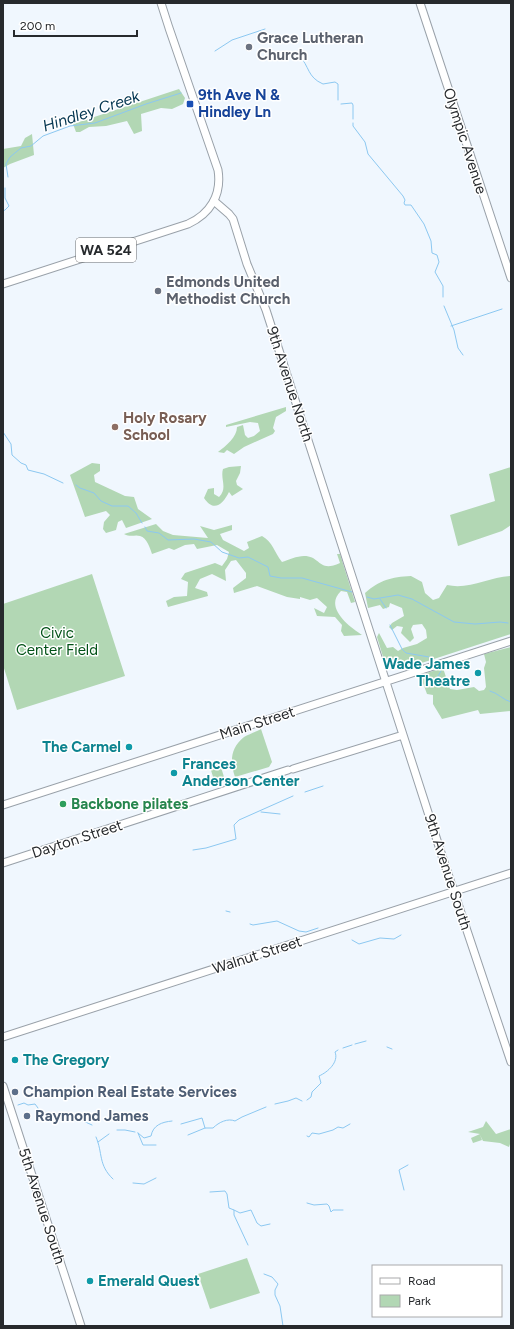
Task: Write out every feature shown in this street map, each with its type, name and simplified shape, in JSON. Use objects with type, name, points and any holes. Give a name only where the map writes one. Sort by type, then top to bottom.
[{"type":"street","name":"WA 524","points":[[3,284],[188,224],[199,218],[212,206],[219,188],[218,170],[161,3]]},
{"type":"street","name":"Olympic Avenue","points":[[420,3],[511,278]]},
{"type":"street","name":"9th Avenue North","points":[[214,201],[233,219],[247,264],[266,310],[386,682]]},
{"type":"street","name":"Main Street","points":[[3,805],[157,754],[511,641]]},
{"type":"street","name":"9th Avenue South","points":[[386,682],[511,1062]]},
{"type":"street","name":"Dayton Street","points":[[3,863],[403,735]]},
{"type":"street","name":"Walnut Street","points":[[3,1037],[511,872]]},
{"type":"street","name":"5th Avenue South","points":[[3,1086],[81,1326]]},
{"type":"green space","points":[[179,89],[185,98],[183,104],[172,109],[161,108],[141,114],[142,131],[134,134],[127,121],[106,126],[89,127],[80,132],[76,132],[73,124]]},
{"type":"green space","points":[[32,134],[34,155],[3,168],[3,149],[21,146],[25,138]]},
{"type":"green space","points":[[286,407],[286,411],[276,417],[273,428],[275,431],[273,434],[244,447],[234,454],[227,450],[224,453],[218,452],[233,438],[237,431],[237,427],[243,425],[245,435],[248,438],[254,436],[260,431],[258,423],[250,422],[226,427],[226,425]]},
{"type":"green space","points":[[92,463],[100,464],[100,471],[94,475],[95,482],[125,496],[134,497],[138,509],[152,519],[126,528],[122,520],[118,522],[116,530],[106,533],[103,529],[104,522],[110,515],[106,511],[85,517],[70,475]]},
{"type":"green space","points":[[241,466],[240,473],[236,481],[237,485],[243,489],[232,496],[229,492],[224,500],[218,505],[215,506],[208,503],[204,498],[208,489],[214,488],[214,494],[219,497],[222,494],[223,469]]},
{"type":"green space","points":[[511,467],[511,525],[502,531],[458,546],[450,515],[495,501],[489,474]]},
{"type":"green space","points":[[156,524],[163,531],[173,535],[208,538],[200,526],[214,530],[232,525],[232,530],[220,534],[223,540],[244,551],[249,548],[247,542],[262,536],[271,544],[282,562],[304,556],[314,558],[323,565],[333,566],[340,563],[337,554],[340,554],[355,602],[351,603],[347,592],[341,591],[336,597],[336,610],[350,627],[362,635],[344,636],[341,631],[342,625],[335,617],[317,616],[314,608],[324,613],[327,607],[317,598],[310,600],[300,597],[300,599],[287,597],[257,586],[234,593],[233,588],[246,578],[246,573],[236,560],[231,561],[225,570],[226,581],[212,574],[200,579],[195,588],[207,592],[208,596],[168,607],[166,601],[174,597],[187,596],[188,582],[181,579],[185,573],[215,563],[222,566],[227,559],[229,552],[217,545],[197,549],[194,544],[185,545],[174,550],[169,548],[152,554],[145,539],[138,536],[129,536],[124,534]]},
{"type":"green space","name":"Civic Center Field","points":[[92,574],[125,676],[17,710],[3,665],[3,604]]},
{"type":"green space","points":[[411,576],[422,582],[425,593],[433,600],[439,598],[447,585],[471,585],[511,576],[511,634],[400,670],[394,664],[384,660],[377,637],[379,633],[387,648],[393,647],[398,651],[417,644],[427,638],[426,630],[422,624],[413,625],[411,629],[414,638],[410,642],[401,633],[403,627],[397,626],[392,630],[389,627],[392,623],[404,616],[402,608],[390,603],[389,607],[383,609],[380,605],[368,608],[365,593],[386,580],[397,577]]},
{"type":"green space","points":[[511,647],[511,711],[480,714],[478,710],[442,719],[433,704],[433,695],[427,694],[420,675],[443,668],[450,689],[457,690],[474,687],[479,691],[484,690],[486,687],[484,668],[486,662],[484,654]]},
{"type":"green space","points":[[261,729],[272,762],[269,767],[235,777],[232,766],[232,756],[236,746],[244,737]]},
{"type":"green space","points":[[220,764],[224,777],[214,780],[210,767]]},
{"type":"green space","points":[[486,1121],[496,1134],[511,1129],[511,1141],[509,1147],[500,1143],[483,1141],[480,1135],[482,1140],[473,1143],[471,1138],[480,1134],[468,1132],[483,1127]]},
{"type":"green space","points":[[247,1258],[260,1293],[210,1309],[198,1274]]},
{"type":"waterway","points":[[215,51],[232,40],[265,29]]},
{"type":"waterway","points":[[299,55],[303,59],[311,75],[318,81],[323,84],[335,82],[338,84],[338,100]]},
{"type":"waterway","name":"Hindley Creek","points":[[8,177],[6,164],[10,157],[21,148],[31,146],[43,136],[70,126],[95,123],[181,93]]},
{"type":"waterway","name":"Hindley Creek","points":[[341,104],[352,103],[353,119]]},
{"type":"waterway","name":"Hindley Creek","points":[[353,123],[353,126],[365,142],[368,154],[403,196],[405,205],[411,205],[424,224],[431,241],[432,253],[437,255],[439,262],[435,272],[443,286],[443,297]]},
{"type":"waterway","name":"Hindley Creek","points":[[3,211],[9,206],[5,198],[5,188]]},
{"type":"waterway","name":"Hindley Creek","points":[[444,306],[454,330],[458,348],[463,355]]},
{"type":"waterway","points":[[451,326],[502,309]]},
{"type":"waterway","points":[[3,432],[11,444],[12,455],[21,463],[26,465],[28,470],[44,474],[63,483]]},
{"type":"waterway","points":[[76,485],[94,493],[101,501],[112,506],[128,506],[136,513],[142,523]]},
{"type":"waterway","points":[[145,527],[147,531],[159,533],[168,540],[194,539],[211,542],[222,552],[239,558],[248,557],[268,567],[270,576],[281,578],[302,578],[352,592]]},
{"type":"waterway","points":[[367,597],[374,599],[398,595],[412,599],[454,622],[475,624],[500,622],[508,623]]},
{"type":"waterway","points":[[380,599],[386,608]]},
{"type":"waterway","points":[[390,625],[402,649],[406,653],[429,657]]},
{"type":"waterway","points":[[437,678],[441,671]]},
{"type":"waterway","points":[[490,691],[511,702]]},
{"type":"waterway","points":[[305,792],[323,786]]},
{"type":"waterway","points":[[193,850],[206,848],[236,839],[234,825],[239,820],[293,796]]},
{"type":"waterway","points":[[261,812],[280,814]]},
{"type":"waterway","points":[[226,911],[230,912]]},
{"type":"waterway","points":[[250,924],[253,925],[277,921],[299,931],[306,932],[318,928]]},
{"type":"waterway","points":[[352,940],[359,944],[380,938],[394,939],[401,935]]},
{"type":"waterway","points":[[355,1044],[366,1041]]},
{"type":"waterway","points":[[343,1048],[352,1045]]},
{"type":"waterway","points":[[387,1047],[392,1049]]},
{"type":"waterway","points":[[307,1100],[311,1097],[312,1092],[321,1083],[319,1076],[326,1072],[334,1063],[336,1056],[335,1052],[338,1050]]},
{"type":"waterway","points":[[275,1104],[296,1098],[302,1101]]},
{"type":"waterway","points":[[18,1105],[24,1103],[28,1105],[35,1104],[39,1113],[54,1114],[59,1118],[73,1121],[81,1120],[92,1125]]},
{"type":"waterway","points":[[188,1135],[205,1128],[213,1128],[224,1121],[235,1121],[266,1107]]},
{"type":"waterway","points":[[181,1124],[202,1118],[205,1128]]},
{"type":"waterway","points":[[138,1133],[144,1138],[151,1136],[152,1132],[158,1125],[172,1121]]},
{"type":"waterway","points":[[307,1136],[309,1137],[312,1133],[319,1134],[338,1127],[343,1128],[350,1124]]},
{"type":"waterway","points":[[117,1130],[135,1132]]},
{"type":"waterway","points":[[138,1133],[143,1145],[156,1145]]},
{"type":"waterway","points":[[98,1142],[109,1134]]},
{"type":"waterway","points":[[96,1137],[105,1169],[113,1179]]},
{"type":"waterway","points":[[404,1190],[399,1170],[408,1165]]},
{"type":"waterway","points":[[133,1183],[144,1184],[156,1178]]},
{"type":"waterway","points":[[210,1192],[225,1191],[227,1194],[229,1208],[234,1210],[234,1215],[248,1245]]},
{"type":"waterway","points":[[307,1203],[314,1205],[327,1204],[331,1212],[333,1210],[343,1210]]},
{"type":"waterway","points":[[234,1210],[240,1213],[251,1210],[257,1223],[261,1226],[270,1224]]},
{"type":"waterway","points":[[264,1274],[272,1277],[278,1284],[275,1290],[275,1295],[280,1306],[283,1326]]},
{"type":"place","name":"Grace Lutheran Church","points":[[249,47]]},
{"type":"place","name":"9th Ave N & Hindley Ln","points":[[190,104]]},
{"type":"place","name":"Edmonds United Methodist Church","points":[[158,291]]},
{"type":"place","name":"Holy Rosary School","points":[[115,427]]},
{"type":"place","name":"Wade James Theatre","points":[[478,673]]},
{"type":"place","name":"The Carmel","points":[[129,747]]},
{"type":"place","name":"Frances Anderson Center","points":[[174,773]]},
{"type":"place","name":"Backbone pilates","points":[[63,804]]},
{"type":"place","name":"The Gregory","points":[[15,1060]]},
{"type":"place","name":"Champion Real Estate Services","points":[[15,1092]]},
{"type":"place","name":"Raymond James","points":[[27,1116]]},
{"type":"place","name":"Emerald Quest","points":[[90,1281]]}]
